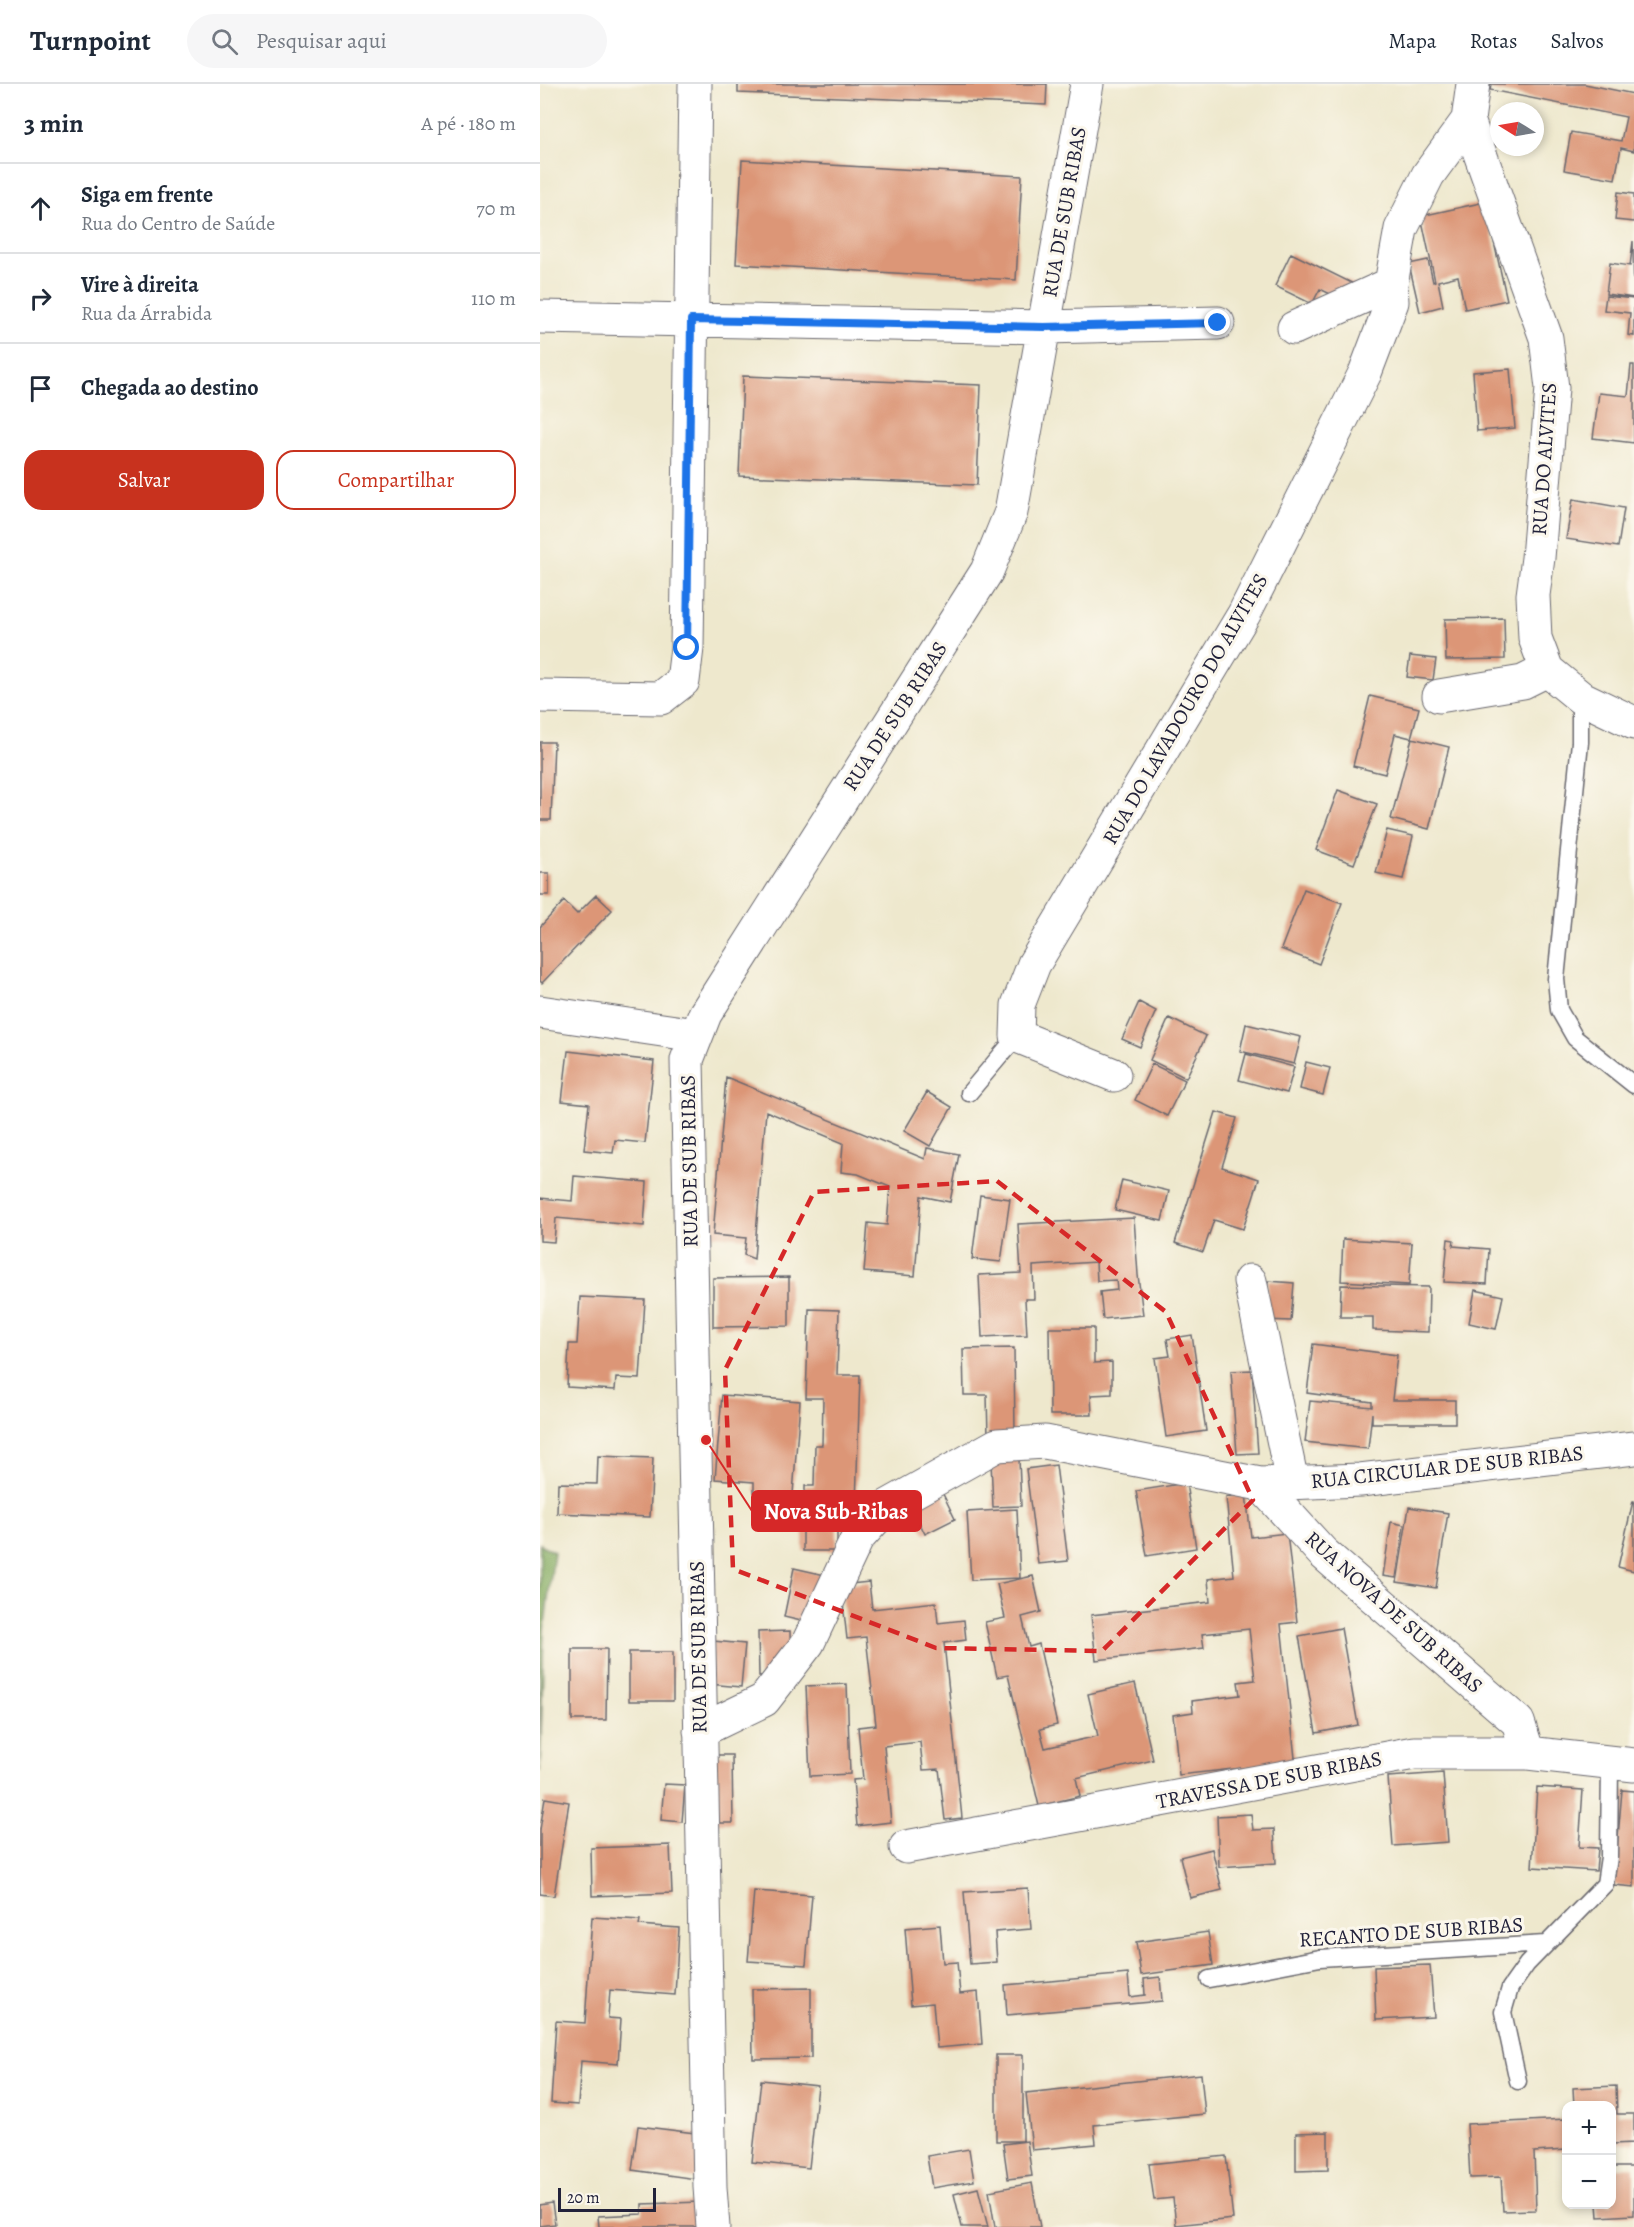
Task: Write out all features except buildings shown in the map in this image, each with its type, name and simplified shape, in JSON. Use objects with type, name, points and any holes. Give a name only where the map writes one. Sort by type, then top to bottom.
[{"type":"street","points":[[540,696],[661,698],[683,681],[687,648],[695,84]]},
{"type":"street","name":"RUA DE SUB RIBAS","points":[[713,2227],[710,2187],[687,1060],[711,1004],[987,571],[1011,512],[1087,84]]},
{"type":"street","name":"RUA DO ALVITES","points":[[1473,84],[1468,120],[1546,338],[1552,388],[1533,595],[1535,638],[1547,670]]},
{"type":"street","name":"RUA DO LAVADOURO DO ALVITES","points":[[1017,1036],[1018,1005],[1034,964],[1244,614],[1365,373],[1392,302],[1391,284],[1401,230],[1428,175],[1468,120]]},
{"type":"street","points":[[1294,328],[1391,284]]},
{"type":"street","points":[[540,317],[1044,327],[1218,323]]},
{"type":"street","points":[[1439,696],[1523,682],[1547,670],[1580,697],[1634,723]]},
{"type":"street","points":[[540,1012],[696,1035]]},
{"type":"street","points":[[1017,1036],[1114,1076]]},
{"type":"street","points":[[700,1731],[764,1700],[808,1643],[857,1539],[886,1507],[997,1445],[1045,1442],[1276,1483],[1250,1281]]},
{"type":"street","name":"RUA CIRCULAR DE SUB RIBAS","points":[[1276,1483],[1360,1480],[1634,1448]]},
{"type":"street","name":"RUA NOVA DE SUB RIBAS","points":[[1276,1483],[1323,1553],[1518,1722],[1528,1753]]},
{"type":"street","name":"TRAVESSA DE SUB RIBAS","points":[[906,1847],[1414,1753],[1528,1753],[1622,1764]]},
{"type":"lane","points":[[1580,697],[1580,742],[1556,979],[1559,1010],[1575,1038],[1634,1084]]},
{"type":"lane","points":[[969,1093],[1017,1036]]},
{"type":"lane","name":"RECANTO DE SUB RIBAS","points":[[1518,2081],[1503,2012],[1510,1988],[1545,1944],[1605,1884],[1622,1764]]},
{"type":"lane","name":"RECANTO DE SUB RIBAS","points":[[1209,1979],[1320,1958],[1545,1944]]},
{"type":"highlighted area","points":[[997,1181],[1166,1312],[1253,1500],[1102,1651],[936,1648],[733,1569],[725,1370],[814,1192]]},
{"type":"green space","points":[[540,1544],[554,1552],[544,1631],[540,1772]]},
{"type":"place","name":"Nova Sub-Ribas","points":[[706,1440]]},
{"type":"route","points":[[687,648],[691,320],[1044,327],[1218,323]]}]
